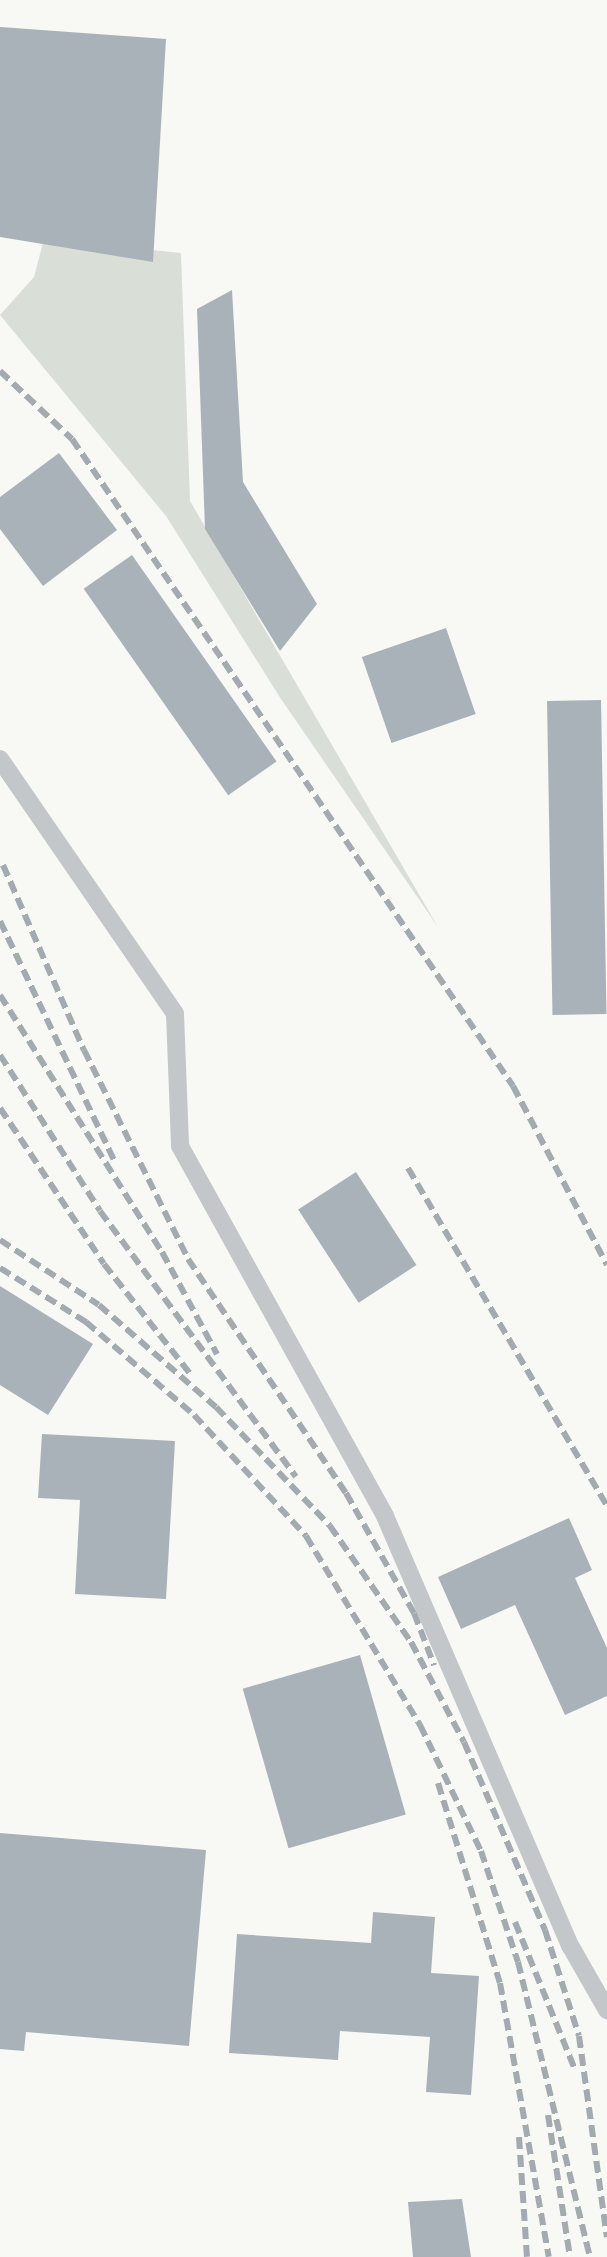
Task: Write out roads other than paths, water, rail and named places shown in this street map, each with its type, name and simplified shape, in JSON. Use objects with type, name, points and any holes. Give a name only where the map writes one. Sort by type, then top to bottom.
[{"type":"lane","points":[[0,759],[175,1014],[180,1146],[385,1516],[571,1947],[607,2010]]},
{"type":"railway","points":[[0,371],[72,439],[513,1086],[607,1265]]},
{"type":"railway","points":[[3,865],[84,1050],[188,1259],[346,1493],[414,1613],[434,1665]]},
{"type":"railway","points":[[0,921],[114,1160]]},
{"type":"railway","points":[[0,995],[162,1252],[217,1354]]},
{"type":"railway","points":[[0,1055],[100,1211],[296,1477]]},
{"type":"railway","points":[[0,1108],[104,1264],[191,1375]]},
{"type":"railway","points":[[408,1168],[607,1506]]},
{"type":"railway","points":[[0,1240],[99,1305],[216,1407],[330,1526],[411,1642],[464,1742],[545,1930],[579,2036],[607,2237]]},
{"type":"railway","points":[[0,1268],[86,1322],[194,1415],[306,1536],[420,1725],[481,1851],[518,1962],[590,2257]]},
{"type":"railway","points":[[438,1783],[500,1983],[549,2257]]},
{"type":"railway","points":[[515,1922],[575,2070]]},
{"type":"railway","points":[[548,2115],[570,2257]]},
{"type":"railway","points":[[519,2137],[527,2257]]}]
